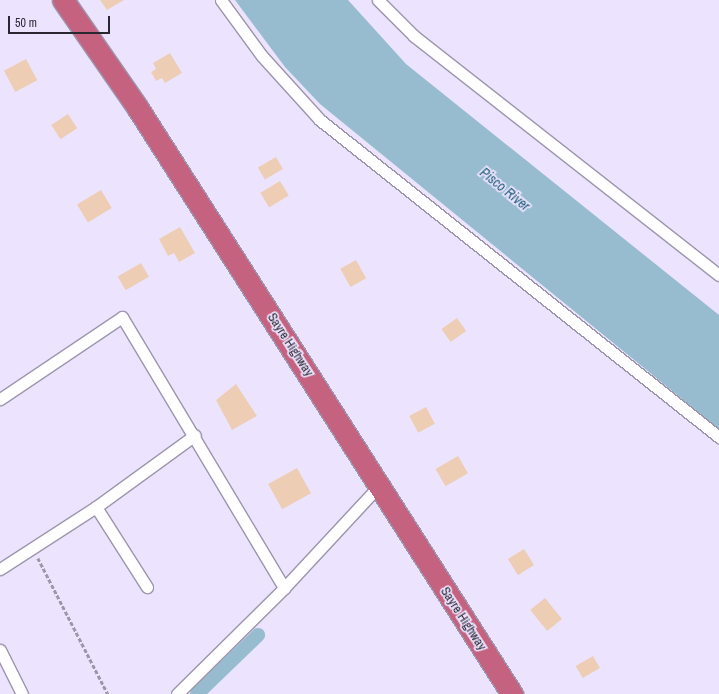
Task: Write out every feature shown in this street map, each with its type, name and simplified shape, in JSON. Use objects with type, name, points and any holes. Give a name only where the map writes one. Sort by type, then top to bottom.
[{"type":"highway","name":"Sayre Highway","points":[[63,0],[137,107],[378,487],[512,694]]},
{"type":"street","points":[[221,0],[262,56],[320,120],[719,437]]},
{"type":"street","points":[[378,0],[414,36],[719,275]]},
{"type":"street","points":[[0,399],[122,317],[195,434],[284,588]]},
{"type":"street","points":[[0,569],[96,507],[195,434]]},
{"type":"street","points":[[177,694],[284,588],[378,487]]},
{"type":"street","points":[[96,507],[147,587]]},
{"type":"street","points":[[0,650],[22,694]]},
{"type":"path","points":[[33,548],[108,694]]},
{"type":"water","name":"Pisco River","points":[[235,0],[348,0],[406,64],[719,315],[719,429],[320,104],[285,67]]},
{"type":"building","points":[[100,0],[124,0],[107,10]]},
{"type":"building","points":[[170,53],[182,73],[165,83],[162,78],[156,81],[151,72],[156,69],[153,63]]},
{"type":"building","points":[[26,59],[37,80],[15,92],[4,71]]},
{"type":"building","points":[[68,114],[77,128],[60,139],[51,125]]},
{"type":"building","points":[[276,157],[283,169],[265,180],[258,168]]},
{"type":"building","points":[[280,181],[289,196],[269,207],[260,193]]},
{"type":"building","points":[[101,190],[112,208],[88,222],[77,204]]},
{"type":"building","points":[[180,227],[195,253],[179,262],[174,253],[168,256],[159,239]]},
{"type":"building","points":[[356,260],[366,278],[350,287],[340,269]]},
{"type":"building","points":[[141,263],[149,277],[126,290],[118,276]]},
{"type":"building","points":[[457,318],[466,331],[451,342],[441,329]]},
{"type":"building","points":[[236,384],[257,416],[232,430],[216,400]]},
{"type":"building","points":[[426,407],[435,424],[418,433],[409,416]]},
{"type":"building","points":[[458,456],[468,473],[445,486],[435,469]]},
{"type":"building","points":[[297,468],[311,493],[282,509],[268,484]]},
{"type":"building","points":[[524,549],[534,565],[518,575],[508,559]]},
{"type":"building","points":[[545,598],[562,619],[547,631],[530,610]]},
{"type":"building","points":[[593,656],[600,668],[583,678],[576,666]]},
{"type":"waterway","points":[[197,694],[258,635]]}]
